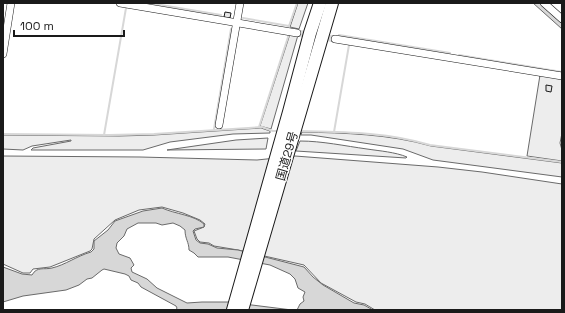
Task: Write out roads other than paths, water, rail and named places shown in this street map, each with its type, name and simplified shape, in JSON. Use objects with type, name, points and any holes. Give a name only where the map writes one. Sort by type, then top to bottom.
[{"type":"highway","name":"国道29号","points":[[242,310],[294,113],[310,33],[320,3]]},
{"type":"highway","name":"国道29号","points":[[233,310],[294,113],[332,3]]},
{"type":"highway","points":[[227,310],[234,287],[243,274]]},
{"type":"street","points":[[3,54],[11,3]]},
{"type":"street","points":[[120,3],[297,33]]},
{"type":"street","points":[[219,125],[240,3]]},
{"type":"street","points":[[544,3],[562,19]]},
{"type":"street","points":[[335,39],[562,76]]},
{"type":"waterway","points":[[149,3],[221,15]]},
{"type":"waterway","points":[[243,18],[289,26],[297,3]]},
{"type":"waterway","points":[[104,135],[126,8]]},
{"type":"waterway","points":[[214,129],[231,29]]},
{"type":"waterway","points":[[259,127],[289,34]]},
{"type":"waterway","points":[[339,35],[450,53]]},
{"type":"waterway","points":[[334,132],[349,45]]},
{"type":"waterway","points":[[459,55],[562,72]]},
{"type":"waterway","points":[[3,134],[154,134],[262,127],[273,131],[279,131]]},
{"type":"waterway","points":[[299,131],[349,132],[382,135],[398,137],[430,145],[562,162]]},
{"type":"tunnel","points":[[297,33],[335,39]]}]
